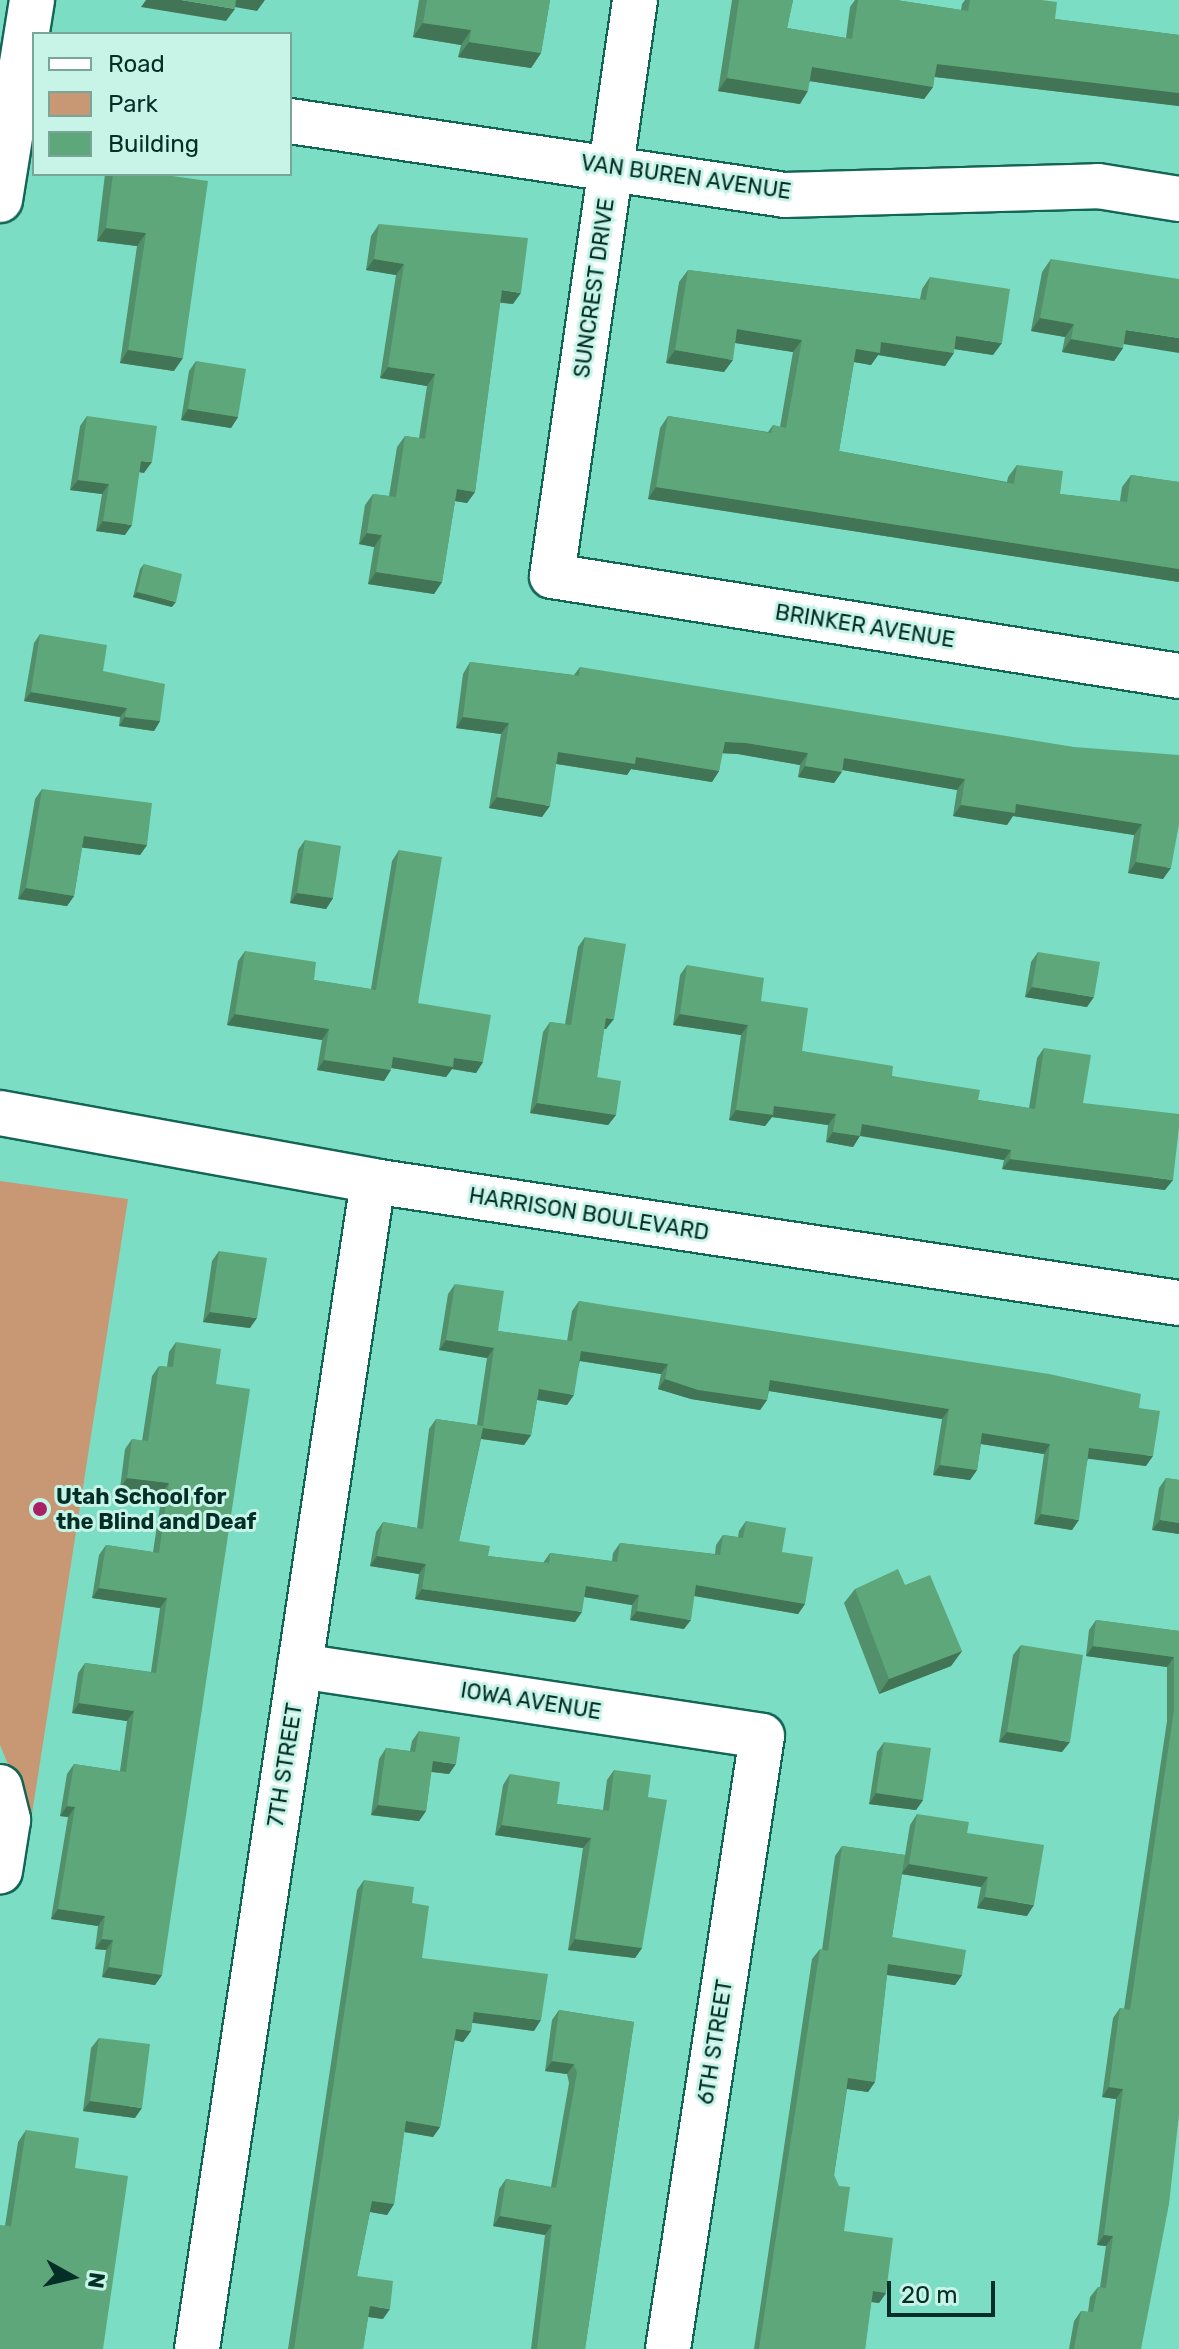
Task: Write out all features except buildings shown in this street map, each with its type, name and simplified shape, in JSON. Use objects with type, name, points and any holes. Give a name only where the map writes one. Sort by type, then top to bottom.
[{"type":"street","points":[[0,200],[26,84],[32,0]]},
{"type":"street","name":"SUNCREST DRIVE","points":[[552,576],[635,0]]},
{"type":"street","name":"VAN BUREN AVENUE","points":[[292,121],[612,166],[784,195],[1098,186],[1179,199]]},
{"type":"street","name":"BRINKER AVENUE","points":[[552,576],[1179,676]]},
{"type":"street","name":"HARRISON BOULEVARD","points":[[0,1113],[373,1181],[1179,1303]]},
{"type":"street","name":"7TH STREET","points":[[197,2349],[373,1181]]},
{"type":"street","name":"IOWA AVENUE","points":[[300,1666],[762,1736]]},
{"type":"street","name":"6TH STREET","points":[[668,2349],[762,1736]]},
{"type":"street","points":[[0,1787],[8,1820],[0,1871]]},
{"type":"green space","name":"Utah School for the Blind and Deaf","points":[[0,1181],[128,1199],[31,1820],[0,1745]]},
{"type":"place","name":"Utah School for the Blind and Deaf","points":[[40,1509]]}]
